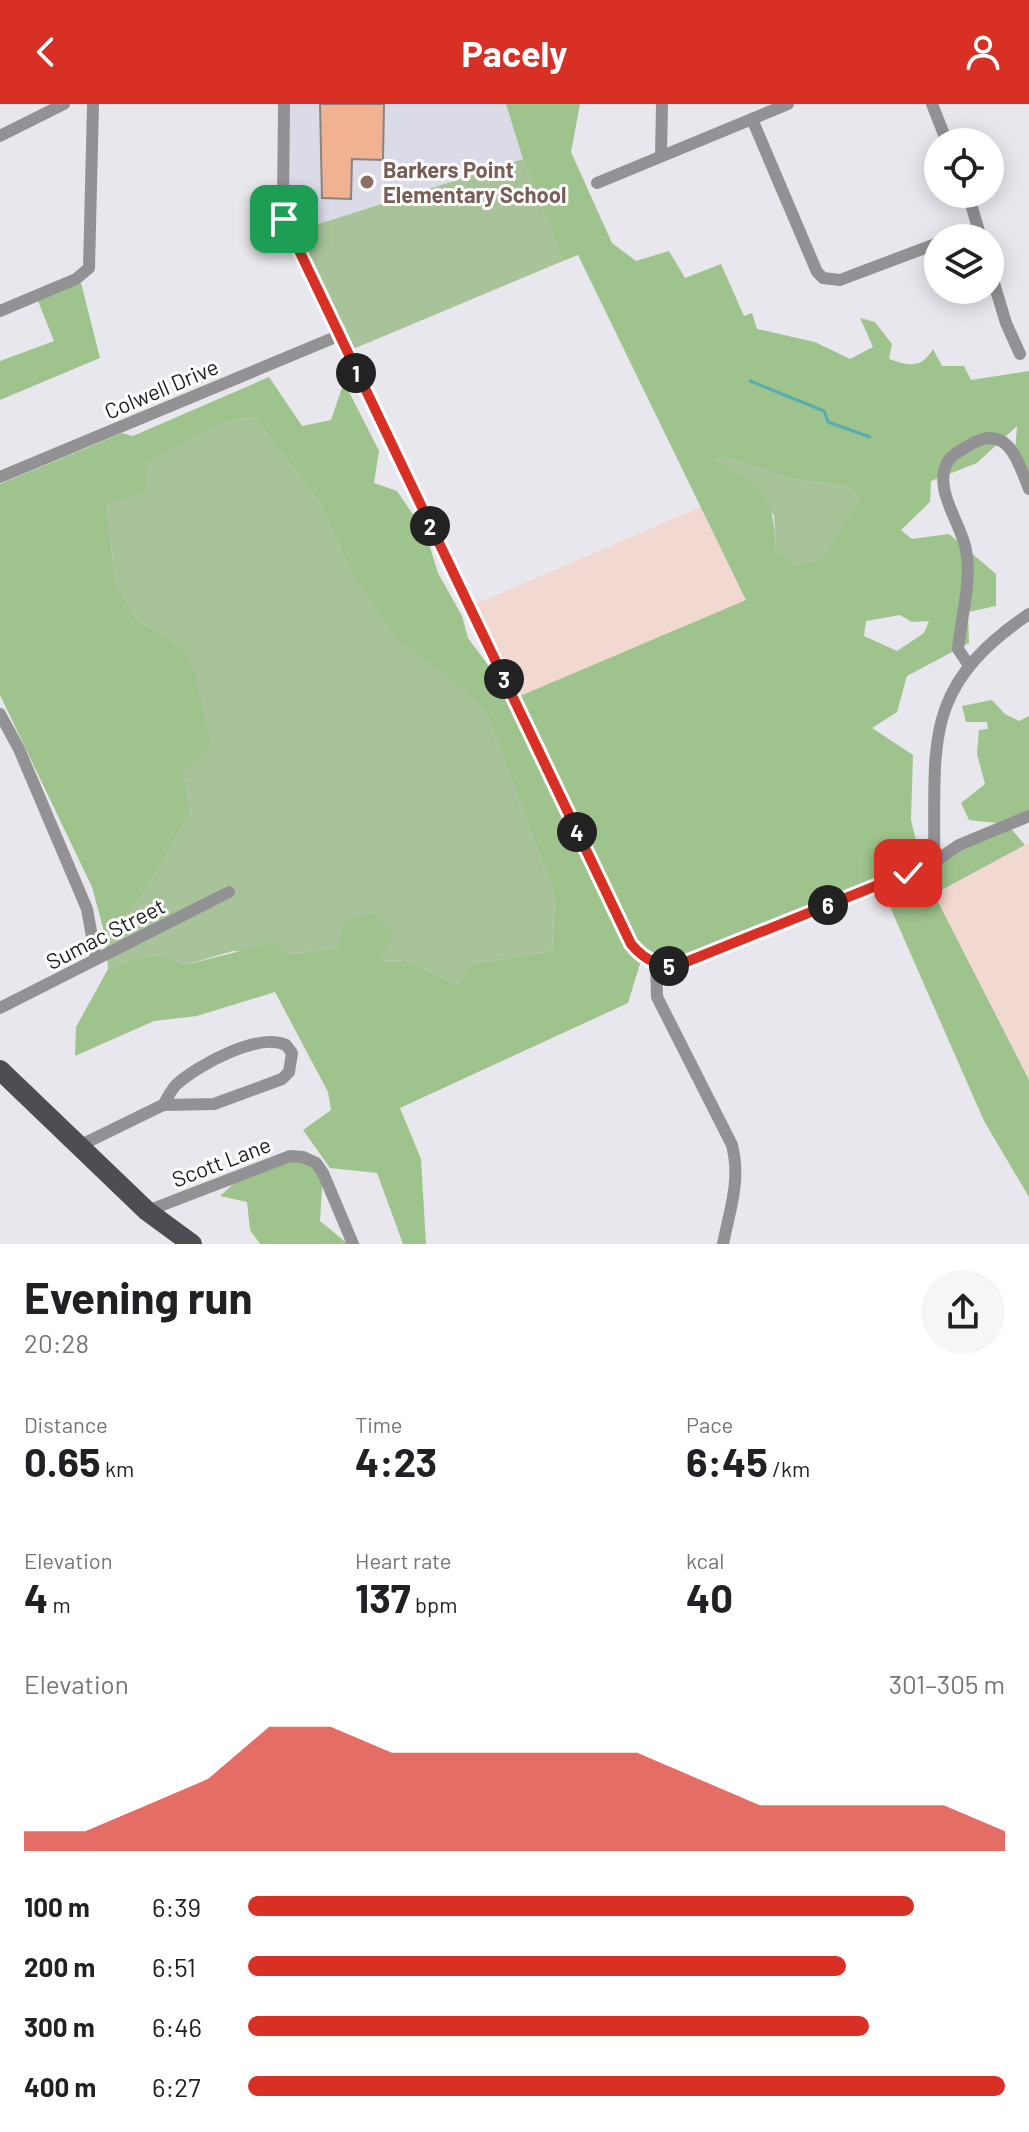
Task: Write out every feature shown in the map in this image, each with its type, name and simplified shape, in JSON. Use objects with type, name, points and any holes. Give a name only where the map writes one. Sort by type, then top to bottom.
[{"type":"main road","points":[[0,1070],[147,1211],[192,1244]]},
{"type":"main road","points":[[147,1211],[174,1244]]},
{"type":"street","points":[[0,136],[64,104]]},
{"type":"street","points":[[0,311],[76,279],[89,268],[93,104]]},
{"type":"street","points":[[284,104],[284,219],[631,944],[642,957],[656,964],[671,966],[686,962],[934,862],[959,845],[1029,816]]},
{"type":"street","points":[[661,155],[662,104]]},
{"type":"street","points":[[597,183],[788,104]]},
{"type":"street","points":[[932,104],[941,128]]},
{"type":"street","points":[[752,119],[817,272],[823,278],[840,280],[924,248]]},
{"type":"street","points":[[1000,304],[1020,354]]},
{"type":"street","name":"Colwell Drive","points":[[0,477],[338,336]]},
{"type":"street","points":[[968,664],[958,649],[967,558],[944,489],[945,469],[955,453],[982,439],[1000,440],[1015,451],[1029,489]]},
{"type":"street","points":[[934,862],[939,724],[945,704],[968,664],[990,642],[1029,614]]},
{"type":"street","points":[[0,714],[19,749],[87,909],[96,959]]},
{"type":"street","name":"Sumac Street","points":[[0,1008],[229,892]]},
{"type":"street","points":[[656,964],[657,997],[732,1145],[736,1185],[723,1244]]},
{"type":"street","points":[[77,1147],[163,1105],[214,1104],[282,1079],[289,1072],[292,1053],[286,1045],[268,1041],[212,1060],[175,1085],[163,1105]]},
{"type":"street","name":"Scott Lane","points":[[147,1211],[276,1160],[303,1157],[316,1163],[323,1173],[353,1244]]},
{"type":"shaded area","name":"Barkers Point Elementary School","points":[[284,104],[506,104],[523,159],[290,233]]},
{"type":"shaded area","points":[[701,507],[747,600],[513,700],[469,607]]},
{"type":"shaded area","points":[[1029,843],[1029,1080],[934,894],[977,868]]},
{"type":"green space","points":[[506,104],[580,104],[571,152],[612,243],[636,261],[669,251],[685,278],[721,264],[744,316],[752,313],[757,329],[815,342],[850,359],[873,347],[860,318],[875,322],[892,344],[889,359],[919,363],[933,349],[942,366],[964,366],[971,380],[1029,371],[1029,489],[1015,451],[1017,426],[977,463],[931,481],[930,502],[901,530],[912,539],[949,534],[996,574],[996,606],[968,612],[969,643],[907,676],[897,712],[872,728],[913,755],[911,820],[922,866],[1005,824],[969,820],[961,803],[985,784],[977,754],[979,730],[988,729],[987,722],[966,722],[962,706],[992,700],[1005,714],[1019,721],[1029,716],[1029,816],[1008,825],[1025,845],[934,894],[1029,1080],[1029,1197],[984,1121],[880,884],[686,962],[642,957],[628,1003],[400,1108],[421,1159],[426,1244],[403,1244],[377,1173],[330,1168],[303,1130],[331,1110],[328,1092],[275,992],[197,1016],[154,1021],[75,1056],[76,1027],[108,969],[138,958],[165,956],[185,965],[272,943],[288,955],[339,947],[343,922],[373,913],[395,934],[378,960],[406,961],[457,984],[471,964],[552,951],[555,897],[485,710],[458,684],[398,639],[350,571],[320,503],[254,417],[224,422],[145,462],[147,490],[107,504],[115,581],[137,620],[183,647],[195,675],[211,745],[184,771],[191,813],[140,899],[105,935],[92,887],[0,695],[0,484],[122,433],[133,436],[269,377],[302,426],[331,420],[344,382],[379,451],[374,483],[397,491],[426,534],[438,573],[462,616],[468,638],[513,699],[746,600],[578,255],[563,261],[523,159]],"holes":[[[728,458],[792,479],[845,486],[860,497],[822,560],[793,565],[776,550],[768,502],[754,485],[714,460]],[[900,615],[912,622],[929,621],[924,633],[897,651],[864,636],[866,621]]]},
{"type":"green space","points":[[523,159],[563,261],[346,352],[290,233]]},
{"type":"green space","points":[[81,283],[100,358],[0,400],[0,361],[54,341],[38,301]]},
{"type":"green space","points":[[254,417],[320,503],[350,571],[485,710],[555,897],[552,951],[471,964],[457,984],[406,961],[377,960],[339,947],[288,955],[233,951],[185,965],[155,955],[108,969],[105,935],[140,899],[191,813],[184,771],[183,647],[137,620],[115,581],[107,504],[144,462],[224,422]]},
{"type":"green space","points":[[728,458],[792,479],[845,486],[860,497],[822,561],[792,565],[776,550],[774,515],[713,460]]},
{"type":"green space","points":[[290,1156],[323,1173],[320,1221],[348,1244],[260,1244],[250,1230],[247,1202],[220,1196],[249,1170]]},
{"type":"building","name":"Barkers Point Elementary School","points":[[320,104],[384,104],[383,160],[352,159],[351,199],[322,198]]},
{"type":"waterway","points":[[750,381],[824,411],[828,422],[870,437]]},
{"type":"place","name":"Barkers Point Elementary School","points":[[367,182]]},
{"type":"route","points":[[284,219],[631,944],[642,957],[656,964],[671,966],[686,962],[908,873]]}]
